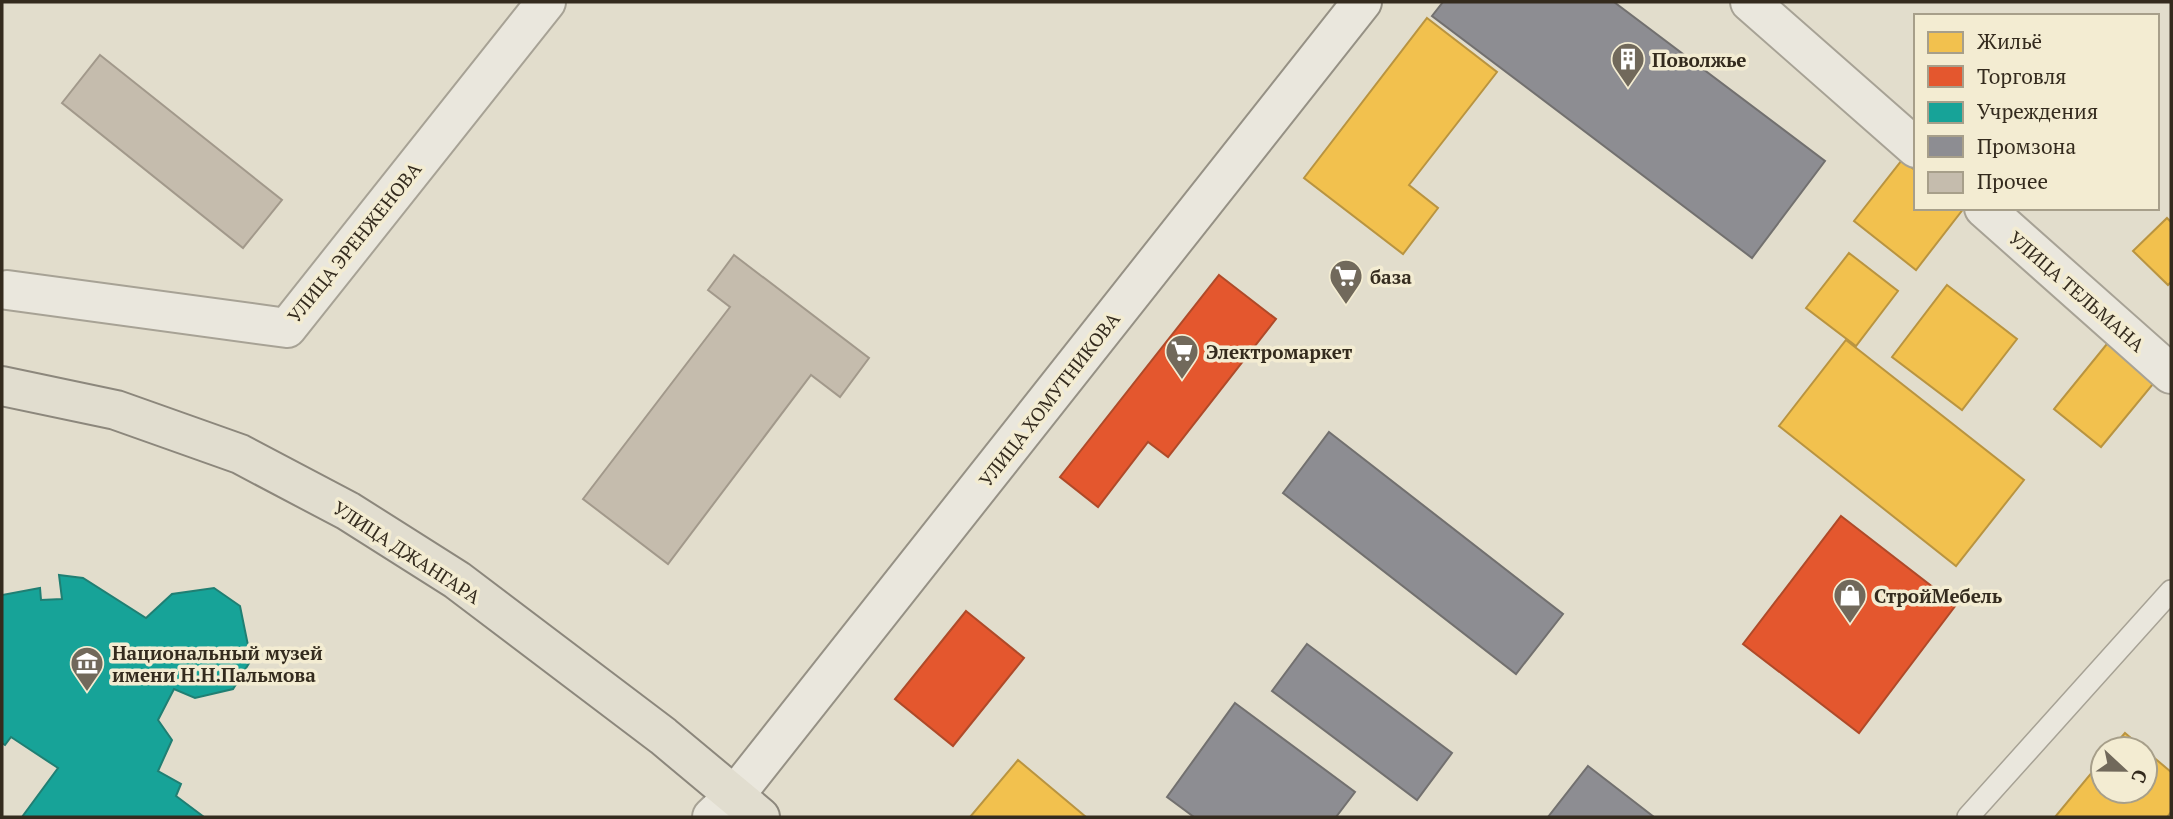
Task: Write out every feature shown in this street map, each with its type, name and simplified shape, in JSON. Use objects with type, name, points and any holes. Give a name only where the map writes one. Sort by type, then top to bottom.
[{"type":"main road","name":"УЛИЦА ДЖАНГАРА","points":[[2,386],[116,410],[240,454],[348,511],[457,580],[663,736],[736,810]]},
{"type":"street","name":"УЛИЦА ЭРЕНЖЕНОВА","points":[[7,290],[287,328],[546,2]]},
{"type":"street","name":"УЛИЦА ХОМУТНИКОВА","points":[[736,810],[1362,2]]},
{"type":"street","points":[[1750,2],[1914,146]]},
{"type":"street","name":"УЛИЦА ТЕЛЬМАНА","points":[[1986,210],[2171,374]]},
{"type":"lane","points":[[1968,817],[2171,591]]},
{"type":"building: Жильё","points":[[1427,18],[1497,72],[1409,185],[1438,208],[1403,254],[1304,178]]},
{"type":"building: Жильё","points":[[1902,160],[1914,169],[1914,210],[1962,210],[1916,270],[1854,221]]},
{"type":"building: Жильё","points":[[2167,218],[2171,222],[2171,282],[2168,285],[2133,251]]},
{"type":"building: Жильё","points":[[1849,253],[1898,291],[1856,346],[1806,308]]},
{"type":"building: Жильё","points":[[1947,285],[2017,339],[1962,410],[1892,357]]},
{"type":"building: Жильё","points":[[2111,339],[2158,378],[2101,447],[2054,409]]},
{"type":"building: Жильё","points":[[1846,340],[2024,480],[1956,566],[1779,426]]},
{"type":"building: Жильё","points":[[1018,760],[1086,817],[970,817]]},
{"type":"building: Жильё","points":[[2159,762],[2171,772],[2171,812],[2167,817],[2055,817],[2089,776],[2089,805],[2159,805]]},
{"type":"building: Торговля","name":"Электромаркет","points":[[1219,275],[1276,319],[1168,457],[1148,442],[1098,507],[1060,477]]},
{"type":"building: Торговля","name":"СтройМебель","points":[[1841,516],[1956,605],[1859,733],[1743,644]]},
{"type":"building: Торговля","points":[[966,611],[1024,658],[953,746],[895,699]]},
{"type":"building: Учреждения","name":"Национальный музей имени Н.Н.Пальмова","points":[[59,575],[83,578],[146,618],[172,594],[214,588],[240,606],[251,660],[233,689],[195,698],[174,689],[158,720],[172,740],[158,771],[181,784],[176,796],[204,817],[22,817],[58,768],[11,737],[5,745],[2,743],[2,595],[40,588],[41,600],[62,599]]},
{"type":"building: Промзона","name":"Поволжье","points":[[1443,2],[1614,2],[1825,161],[1752,258],[1432,16]]},
{"type":"building: Промзона","points":[[1329,432],[1563,614],[1516,674],[1283,493]]},
{"type":"building: Промзона","points":[[1307,644],[1452,753],[1417,800],[1272,691]]},
{"type":"building: Промзона","points":[[1235,703],[1355,792],[1336,817],[1194,817],[1167,797]]},
{"type":"building: Промзона","points":[[1588,766],[1654,817],[1548,817]]},
{"type":"building: Прочее","points":[[100,55],[282,200],[243,248],[62,103]]},
{"type":"building: Прочее","points":[[734,255],[869,358],[840,397],[811,375],[668,564],[583,499],[730,307],[708,290]]},
{"type":"place","name":"Поволжье","points":[[1628,89]]},
{"type":"place","name":"база","points":[[1346,306]]},
{"type":"place","name":"Электромаркет","points":[[1182,381]]},
{"type":"place","name":"СтройМебель","points":[[1850,625]]},
{"type":"place","name":"Национальный музей имени Н.Н.Пальмова","points":[[87,693]]}]
